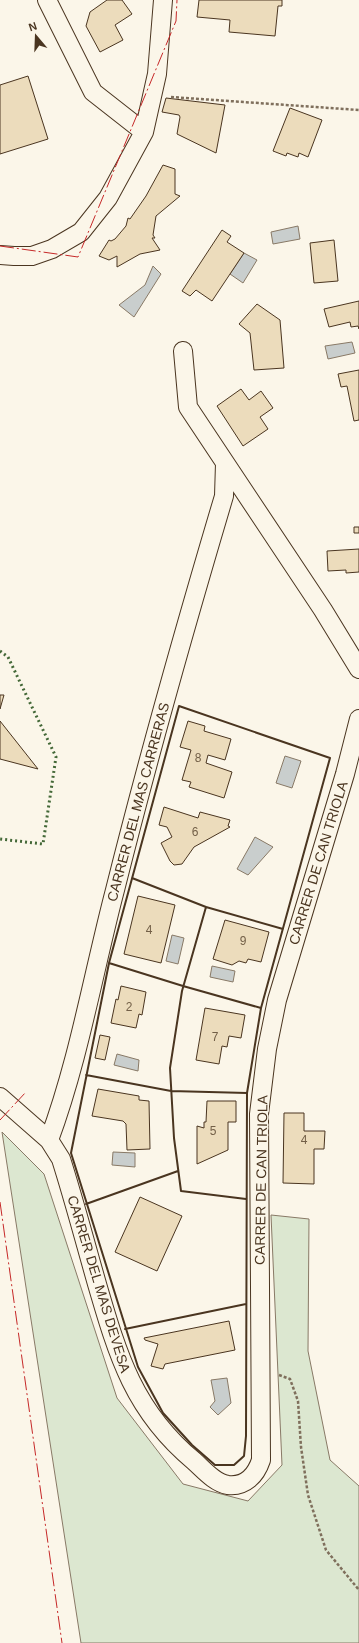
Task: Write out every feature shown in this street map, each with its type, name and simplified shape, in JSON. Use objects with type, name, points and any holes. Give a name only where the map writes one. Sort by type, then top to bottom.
[{"type":"street","points":[[47,0],[93,92],[144,132]]},
{"type":"street","points":[[0,255],[32,256],[52,249],[81,232],[108,198],[144,132],[157,74],[163,0]]},
{"type":"street","points":[[183,351],[188,407],[323,610],[359,669]]},
{"type":"street","name":"CARRER DEL MAS CARRERAS","points":[[49,1140],[59,1113],[77,1052],[106,924],[139,796],[197,586],[224,496],[225,463]]},
{"type":"street","name":"CARRER DE CAN TRIOLA","points":[[247,1481],[257,1471],[261,1460],[259,1114],[267,1048],[277,1000],[345,774],[359,719]]},
{"type":"street","name":"CARRER DEL MAS DEVESA","points":[[0,1097],[49,1140],[61,1159],[117,1350],[130,1382],[147,1411],[168,1437],[185,1454],[215,1479],[223,1484],[234,1486],[247,1481]]},
{"type":"path","points":[[153,96],[359,110]]},
{"type":"path","points":[[260,1367],[290,1379],[298,1401],[301,1447],[308,1495],[326,1550],[359,1590]]},
{"type":"green space","points":[[2,1132],[44,1174],[117,1398],[183,1484],[248,1501],[282,1465],[271,1215],[309,1219],[308,1351],[330,1460],[359,1486],[359,1643],[81,1643]]},
{"type":"shaded area","points":[[298,226],[300,239],[273,244],[271,232]]},
{"type":"shaded area","points":[[244,253],[257,260],[243,283],[230,274]]},
{"type":"shaded area","points":[[153,266],[161,274],[134,317],[119,305],[145,285]]},
{"type":"shaded area","points":[[352,342],[355,353],[328,359],[325,346]]},
{"type":"shaded area","points":[[285,756],[301,761],[292,788],[276,783]]},
{"type":"shaded area","points":[[255,837],[273,847],[248,875],[237,869]]},
{"type":"shaded area","points":[[172,935],[184,938],[178,964],[166,961]]},
{"type":"shaded area","points":[[212,966],[235,971],[233,982],[210,977]]},
{"type":"shaded area","points":[[117,1054],[139,1060],[138,1071],[114,1065]]},
{"type":"shaded area","points":[[113,1152],[135,1153],[135,1167],[112,1165]]},
{"type":"shaded area","points":[[227,1378],[231,1403],[218,1415],[210,1407],[215,1401],[211,1380]]},
{"type":"building","points":[[107,0],[122,0],[132,14],[115,25],[123,40],[100,52],[86,26],[90,12]]},
{"type":"building","points":[[199,0],[282,0],[282,6],[278,6],[275,36],[229,32],[230,20],[197,17]]},
{"type":"building","points":[[28,76],[48,139],[0,154],[0,85]]},
{"type":"building","points":[[166,98],[225,105],[216,153],[177,134],[180,117],[179,115],[162,112]]},
{"type":"building","points":[[290,108],[322,120],[308,157],[299,153],[298,157],[287,153],[286,156],[273,151]]},
{"type":"building","points":[[163,165],[175,169],[175,194],[180,196],[156,216],[153,235],[155,238],[152,238],[160,250],[140,254],[117,267],[117,256],[109,260],[99,256],[109,240],[111,241],[115,239],[126,226],[128,218],[130,219],[146,196]]},
{"type":"building","points":[[222,230],[231,236],[227,242],[244,253],[212,301],[196,290],[190,296],[182,291]]},
{"type":"building","points":[[334,240],[338,281],[314,283],[310,243]]},
{"type":"building","points":[[359,301],[359,329],[358,326],[351,327],[350,322],[329,327],[324,309]]},
{"type":"building","points":[[257,304],[280,320],[284,368],[254,370],[250,333],[239,324]]},
{"type":"building","points":[[359,370],[359,420],[354,421],[347,386],[341,387],[338,374]]},
{"type":"building","points":[[241,389],[249,400],[261,391],[273,408],[260,417],[268,429],[243,446],[217,406]]},
{"type":"building","points":[[354,527],[359,527],[359,533],[354,533]]},
{"type":"building","points":[[359,549],[359,572],[346,573],[346,570],[328,571],[327,551]]},
{"type":"building","points":[[0,695],[4,695],[0,709]]},
{"type":"building","points":[[0,721],[38,769],[0,759]]},
{"type":"building","points":[[188,721],[205,726],[204,731],[231,739],[225,760],[208,755],[206,763],[232,772],[224,798],[189,787],[191,782],[182,780],[191,750],[180,747]]},
{"type":"building","points":[[164,807],[198,818],[200,812],[230,820],[228,826],[230,827],[194,847],[182,864],[174,865],[170,861],[161,843],[172,837],[167,827],[159,825]]},
{"type":"building","points":[[138,896],[175,905],[161,963],[124,954]]},
{"type":"building","points":[[225,920],[269,932],[261,962],[248,959],[246,963],[239,961],[232,965],[213,959]]},
{"type":"building","points":[[121,986],[146,992],[142,1015],[139,1014],[136,1028],[111,1023],[116,999],[118,1000]]},
{"type":"building","points":[[205,1008],[245,1015],[241,1038],[229,1036],[227,1047],[222,1046],[219,1064],[196,1060]]},
{"type":"building","points":[[100,1035],[110,1037],[105,1060],[95,1058]]},
{"type":"building","points":[[98,1089],[139,1096],[139,1100],[149,1101],[150,1149],[127,1150],[126,1124],[123,1121],[92,1116]]},
{"type":"building","points":[[207,1101],[236,1101],[236,1122],[228,1122],[228,1150],[197,1164],[197,1126],[204,1128],[204,1122],[206,1122]]},
{"type":"building","points":[[284,1113],[304,1113],[304,1131],[325,1131],[324,1149],[314,1149],[314,1184],[283,1183]]},
{"type":"building","points":[[140,1197],[182,1216],[157,1271],[115,1252]]},
{"type":"building","points":[[229,1321],[235,1350],[165,1364],[163,1369],[151,1366],[158,1344],[145,1340],[144,1338]]},
{"type":"hedge","points":[[0,651],[8,657],[56,757],[43,844],[0,839]]},
{"type":"wall","points":[[179,706],[330,758],[261,1008],[247,1093],[246,1436],[244,1456],[234,1465],[215,1465],[192,1445],[163,1413],[138,1367],[71,1153],[109,963],[179,706]]},
{"type":"wall","points":[[132,878],[206,907],[182,991],[170,1068],[174,1138],[181,1191],[246,1199]]},
{"type":"wall","points":[[206,907],[283,929]]},
{"type":"wall","points":[[109,963],[261,1008]]},
{"type":"wall","points":[[86,1075],[171,1091],[247,1093]]},
{"type":"wall","points":[[86,1204],[178,1171]]},
{"type":"wall","points":[[125,1329],[246,1304]]},
{"type":"power","points":[[0,246],[78,257],[176,21],[177,0]]},
{"type":"power","points":[[0,1120],[26,1092]]},
{"type":"power","points":[[0,1202],[62,1643]]}]
